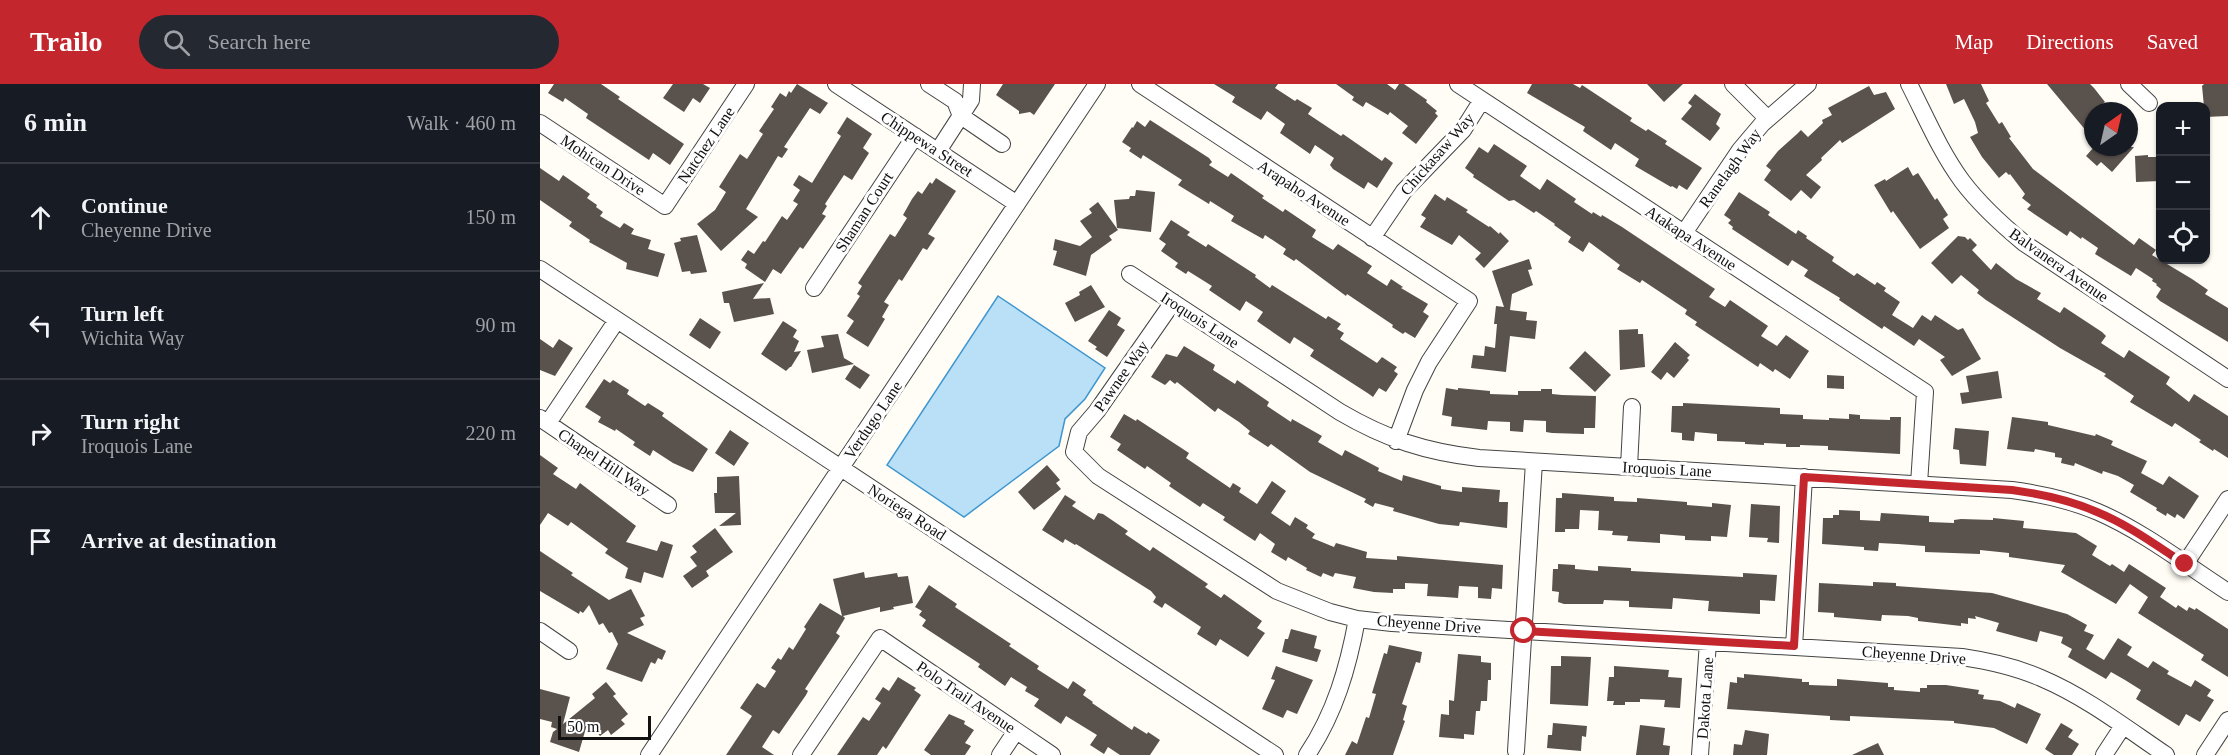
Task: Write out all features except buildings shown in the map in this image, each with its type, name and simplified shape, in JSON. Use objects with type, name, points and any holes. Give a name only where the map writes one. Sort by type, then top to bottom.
[{"type":"street","name":"Natchez Lane","points":[[665,206],[746,84]]},
{"type":"street","name":"Chippewa Street","points":[[836,84],[1017,204]]},
{"type":"street","points":[[929,84],[955,101],[961,116],[1002,144]]},
{"type":"street","points":[[938,151],[971,100],[972,84]]},
{"type":"street","name":"Verdugo Lane","points":[[649,755],[1097,84]]},
{"type":"street","name":"Arapaho Avenue","points":[[1140,84],[1469,301],[1429,362],[1415,390],[1396,441]]},
{"type":"street","name":"Atakapa Avenue","points":[[1458,84],[1925,392],[1920,484]]},
{"type":"street","points":[[1734,84],[1767,118]]},
{"type":"street","name":"Ranelagh Way","points":[[1684,233],[1740,150],[1767,118],[1808,84]]},
{"type":"street","name":"Balvanera Avenue","points":[[1909,84],[1943,151],[1961,180],[2001,224],[2024,243],[2228,379]]},
{"type":"street","points":[[2129,84],[2149,103]]},
{"type":"street","name":"Chickasaw Way","points":[[1372,238],[1404,190],[1463,130],[1482,100]]},
{"type":"street","name":"Mohican Drive","points":[[540,123],[665,206]]},
{"type":"street","name":"Shaman Court","points":[[814,288],[915,136]]},
{"type":"street","name":"Noriega Road","points":[[540,269],[1275,755]]},
{"type":"street","name":"Iroquois Lane","points":[[1130,274],[1340,412],[1396,441],[1451,455],[1534,462],[2012,490],[2070,501],[2098,512],[2129,527],[2228,592]]},
{"type":"street","name":"Pawnee Way","points":[[1074,452],[1079,432],[1097,411],[1173,302]]},
{"type":"street","points":[[544,421],[617,320]]},
{"type":"street","points":[[1629,467],[1632,407]]},
{"type":"street","name":"Chapel Hill Way","points":[[544,421],[668,505]]},
{"type":"street","name":"Cheyenne Drive","points":[[1074,452],[1098,476],[1269,586],[1303,603],[1357,619],[1962,657],[1991,662],[2042,678],[2073,694],[2166,755]]},
{"type":"street","points":[[1515,751],[1534,462]]},
{"type":"street","points":[[1794,646],[1804,477]]},
{"type":"street","points":[[2185,564],[2228,499]]},
{"type":"street","points":[[1307,755],[1336,701],[1345,674],[1357,619]]},
{"type":"street","points":[[540,632],[569,651]]},
{"type":"street","name":"Polo Trail Avenue","points":[[801,755],[880,638],[1053,755]]},
{"type":"street","name":"Dakota Lane","points":[[1700,755],[1708,642]]},
{"type":"street","points":[[2205,755],[2228,720]]},
{"type":"street","points":[[2104,755],[2123,726]]},
{"type":"street","points":[[1000,755],[1016,731]]},
{"type":"water","points":[[998,296],[1105,368],[1085,399],[1065,419],[1059,446],[964,517],[887,465]]},
{"type":"route","points":[[1524,631],[1794,646],[1804,477],[2012,490],[2041,494],[2070,501],[2129,527],[2185,564]]}]
